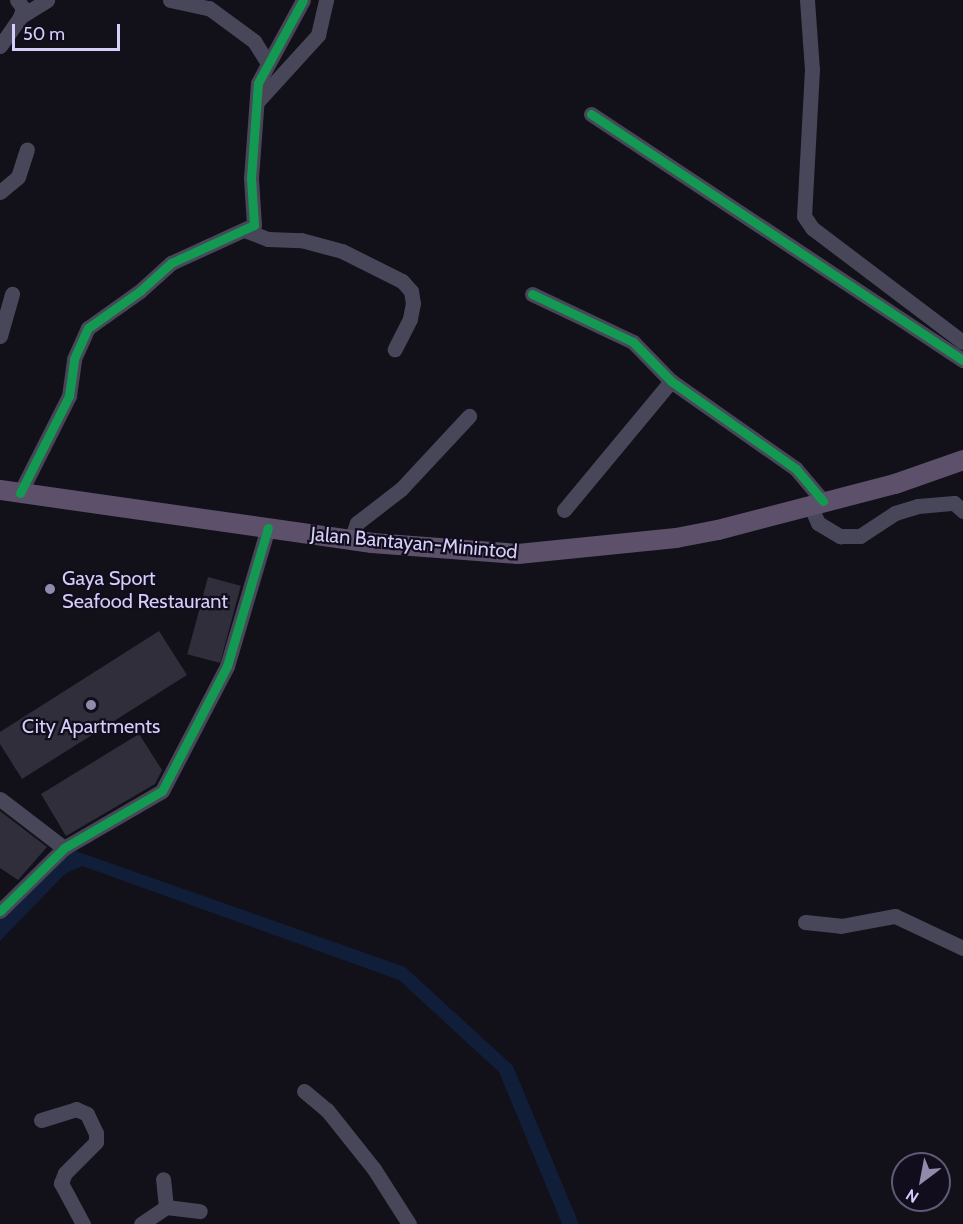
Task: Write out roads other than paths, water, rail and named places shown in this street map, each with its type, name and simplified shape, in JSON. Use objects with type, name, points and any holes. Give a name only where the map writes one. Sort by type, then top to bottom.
[{"type":"main road","name":"Jalan Bantayan-Minintod","points":[[0,490],[351,540],[518,554],[676,538],[895,484],[963,460]]},
{"type":"street","points":[[0,46],[20,17],[23,8],[17,0]]},
{"type":"street","points":[[20,17],[47,0]]},
{"type":"street","points":[[170,0],[209,8],[254,41],[267,62]]},
{"type":"street","points":[[20,493],[69,396],[74,359],[88,328],[140,291],[171,263],[247,231],[255,220],[251,178],[258,82],[267,62],[297,17],[303,0]]},
{"type":"street","points":[[257,102],[299,51],[318,36],[326,0]]},
{"type":"street","points":[[807,0],[813,69],[804,216],[812,228],[963,342]]},
{"type":"street","points":[[591,114],[963,360]]},
{"type":"street","points":[[0,192],[18,177],[27,149]]},
{"type":"street","points":[[247,231],[268,239],[301,240],[342,251],[402,281],[411,291],[413,303],[410,319],[394,349]]},
{"type":"street","points":[[0,336],[12,294]]},
{"type":"street","points":[[532,294],[625,337],[671,381],[796,469],[816,503],[818,523],[840,536],[860,536],[895,513],[918,506],[954,503],[963,512]]},
{"type":"street","points":[[564,510],[671,381]]},
{"type":"street","points":[[351,540],[357,523],[401,489],[469,416]]},
{"type":"street","points":[[0,911],[64,848],[162,791],[227,666],[268,528]]},
{"type":"street","points":[[0,799],[64,848]]},
{"type":"street","points":[[805,922],[841,926],[895,916],[963,948]]},
{"type":"street","points":[[304,1092],[327,1110],[375,1169],[409,1224]]},
{"type":"street","points":[[41,1120],[76,1109],[87,1114],[96,1133],[96,1142],[65,1173],[61,1183],[82,1224]]},
{"type":"street","points":[[163,1179],[166,1207]]},
{"type":"street","points":[[141,1224],[166,1207],[200,1211]]},
{"type":"water","points":[[73,850],[405,967],[513,1066],[579,1224],[562,1224],[499,1072],[399,980],[82,866],[65,874],[0,941],[0,918],[59,858]]},
{"type":"place","name":"Gaya Sport Seafood Restaurant","points":[[50,589]]},
{"type":"place","name":"City Apartments","points":[[91,705]]}]
